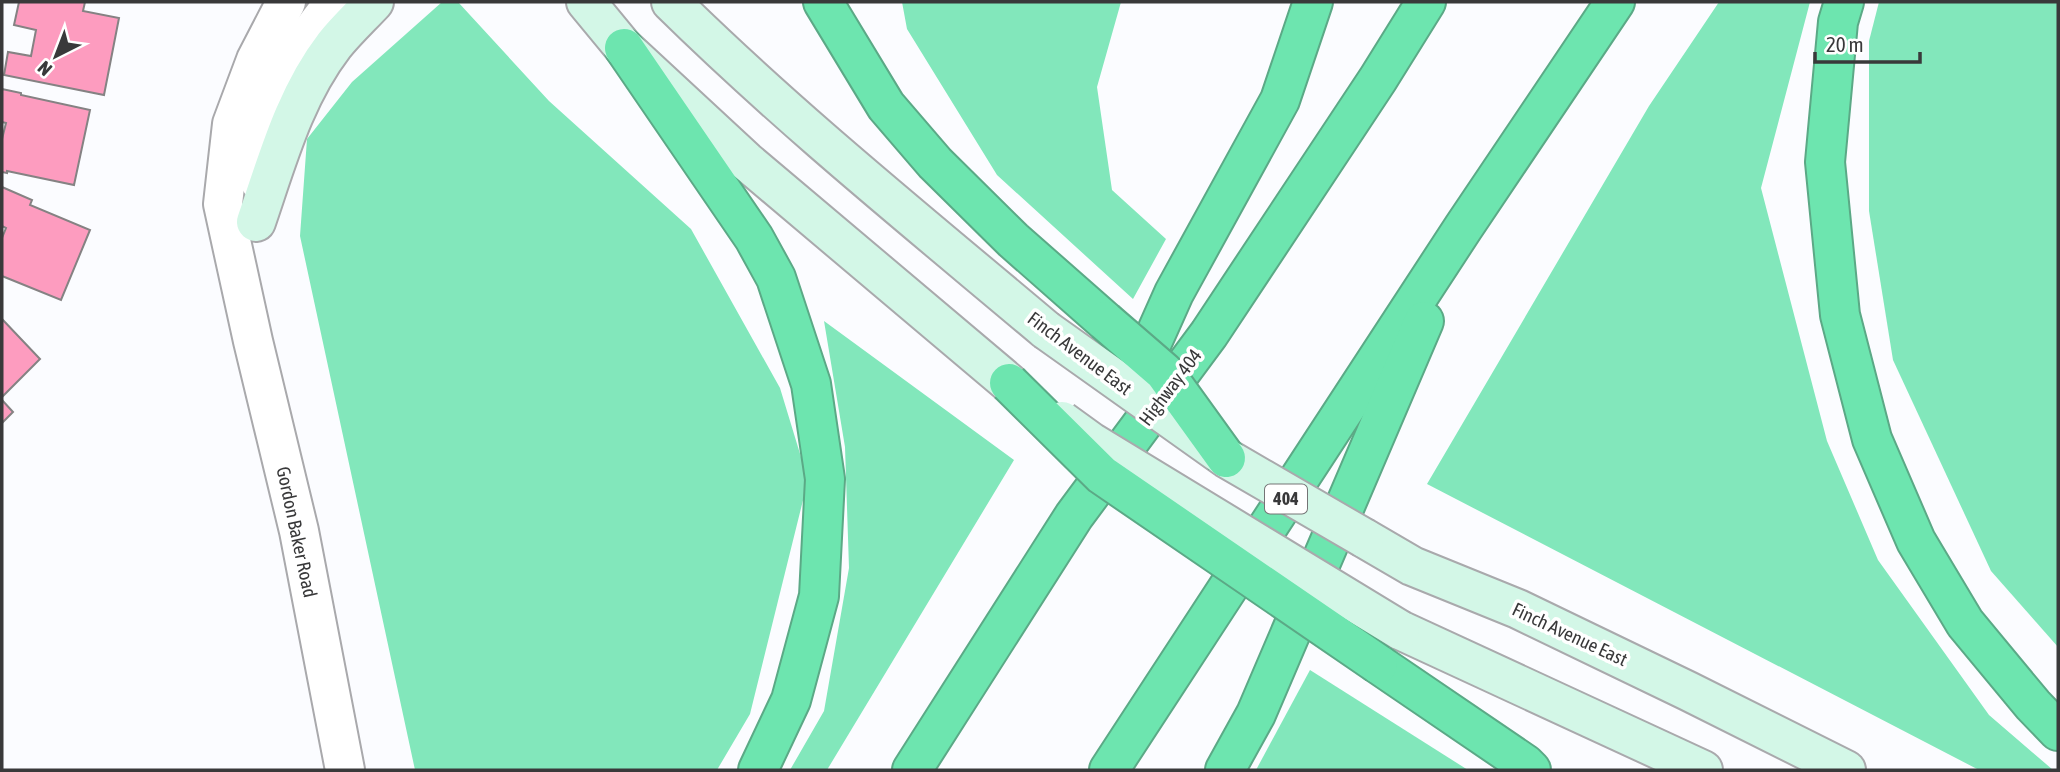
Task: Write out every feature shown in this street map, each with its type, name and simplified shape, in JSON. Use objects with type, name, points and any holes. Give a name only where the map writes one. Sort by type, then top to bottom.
[{"type":"highway","points":[[823,2],[886,106],[935,163],[1013,240],[1164,372],[1226,458]]},
{"type":"highway","points":[[1074,516],[1174,293],[1280,100],[1313,2]]},
{"type":"highway","name":"Highway 404","points":[[912,770],[1074,516],[1209,334],[1426,2]]},
{"type":"highway","name":"404","points":[[1109,770],[1463,228],[1615,2]]},
{"type":"highway","points":[[1844,2],[1838,22],[1825,162],[1840,315],[1872,439],[1916,541],[1965,623],[2058,731]]},
{"type":"highway","points":[[624,48],[754,238],[776,278],[811,384],[825,479],[819,596],[791,700],[758,770]]},
{"type":"highway","points":[[1224,770],[1256,714],[1463,228]]},
{"type":"highway","points":[[1009,383],[1102,475],[1531,770]]},
{"type":"main road","points":[[256,222],[288,128],[306,89],[334,45],[374,2]]},
{"type":"main road","points":[[556,2],[624,48]]},
{"type":"main road","points":[[586,2],[624,48],[746,161],[1009,383],[1091,442],[1400,630],[1703,770]]},
{"type":"main road","name":"Finch Avenue East","points":[[671,2],[807,130],[1046,330],[1226,458],[1412,566],[1518,609],[1846,770]]},
{"type":"street","name":"Gordon Baker Road","points":[[286,2],[256,60],[232,124],[223,204],[299,531],[345,770]]},
{"type":"street","name":"Gordon Baker Road","points":[[243,295],[256,222],[267,125],[284,80],[314,26],[335,2]]},
{"type":"green space","points":[[442,2],[458,2],[549,101],[691,229],[780,388],[808,480],[750,714],[717,770],[415,770],[300,236],[307,139],[352,82]]},
{"type":"green space","points":[[902,2],[1121,2],[1097,87],[1112,190],[1166,239],[1133,299],[997,175],[907,29]]},
{"type":"green space","points":[[1719,2],[1810,2],[1761,188],[1827,441],[1878,560],[1989,715],[2053,770],[1979,770],[1427,484],[1649,106]]},
{"type":"green space","points":[[1879,2],[2058,2],[2058,647],[1991,571],[1893,360],[1869,211],[1869,41]]},
{"type":"green space","points":[[824,321],[1014,460],[827,770],[790,770],[824,711],[849,568],[845,447]]},
{"type":"green space","points":[[1310,670],[1468,770],[1256,770]]},
{"type":"building","points":[[19,2],[85,2],[83,11],[119,18],[104,95],[4,75],[8,52],[31,56],[36,30],[14,25]]},
{"type":"building","points":[[2,89],[90,110],[74,185],[2,172],[2,139],[6,123],[2,122]]},
{"type":"building","points":[[2,187],[32,200],[30,205],[90,230],[61,300],[2,276],[2,238],[6,228],[2,226]]},
{"type":"building","points":[[2,319],[40,359],[2,397]]},
{"type":"building","points":[[2,400],[13,412],[2,423]]}]
